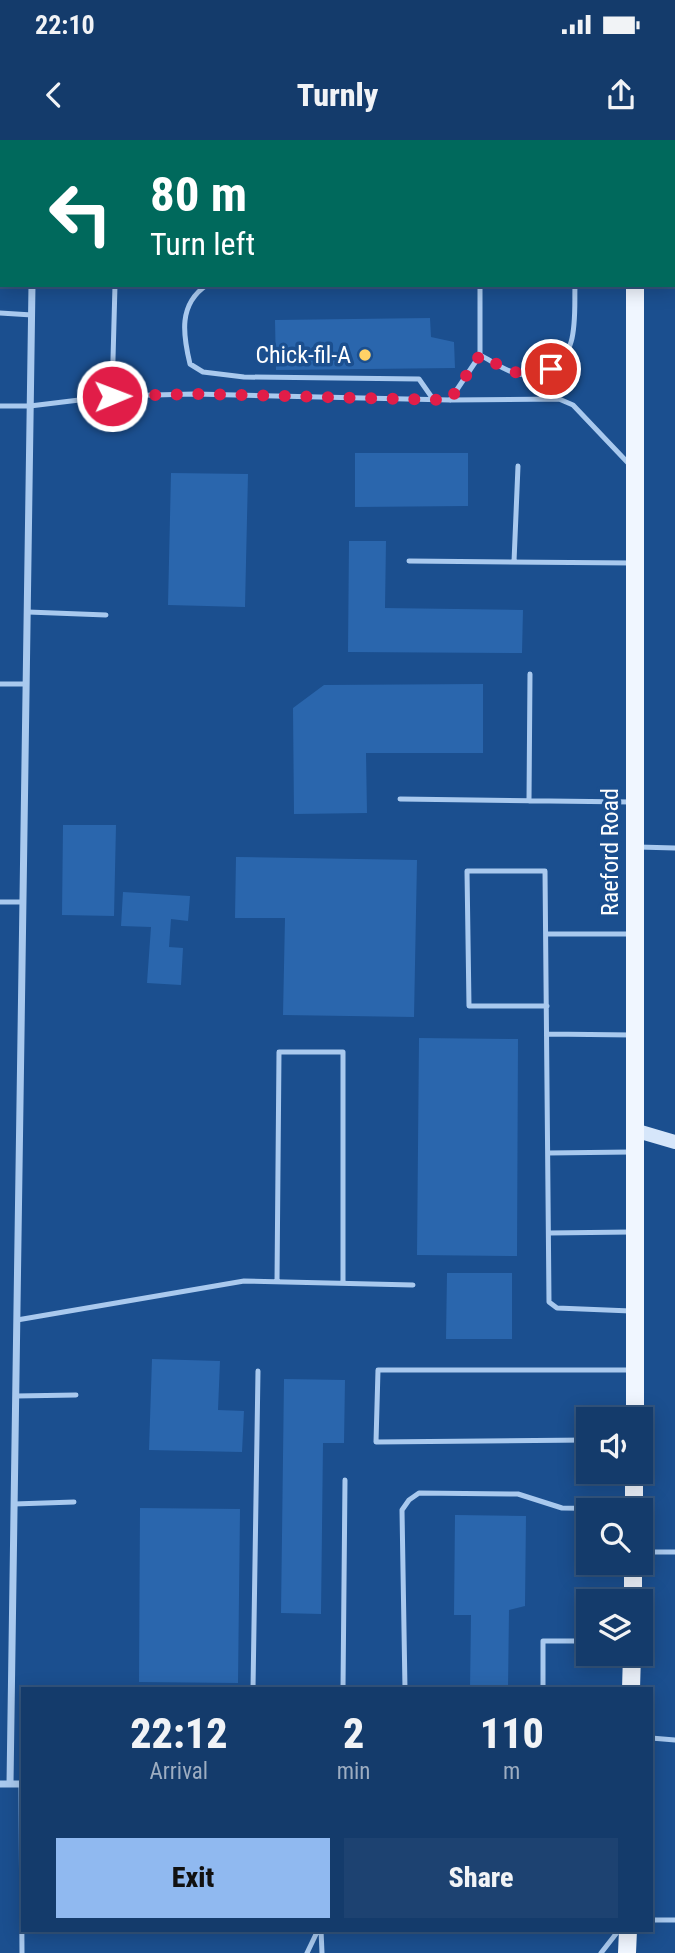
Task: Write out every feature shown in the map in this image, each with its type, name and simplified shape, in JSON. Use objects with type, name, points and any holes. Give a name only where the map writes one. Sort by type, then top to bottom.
[{"type":"main road","name":"Raeford Road","points":[[635,287],[635,1407]]},
{"type":"main road","points":[[631,1687],[632,1666]]},
{"type":"main road","points":[[627,1953],[628,1932]]},
{"type":"street","points":[[10,1784],[32,287]]},
{"type":"street","points":[[634,1130],[675,1142]]},
{"type":"street","points":[[0,1784],[21,1784]]},
{"type":"lane","points":[[112,396],[115,287]]},
{"type":"lane","points":[[204,287],[197,292],[187,311],[183,334],[190,364],[203,372],[244,377],[419,379],[433,399]]},
{"type":"lane","points":[[450,400],[480,355],[480,287]]},
{"type":"lane","points":[[480,355],[518,374],[533,375],[551,369],[563,360],[570,349],[575,287]]},
{"type":"lane","points":[[0,313],[32,315]]},
{"type":"lane","points":[[0,405],[30,406],[112,396],[195,394],[566,401],[582,414],[635,470]]},
{"type":"lane","points":[[514,562],[518,466]]},
{"type":"lane","points":[[409,561],[635,563]]},
{"type":"lane","points":[[28,612],[106,615]]},
{"type":"lane","points":[[529,801],[530,674]]},
{"type":"lane","points":[[0,684],[26,684]]},
{"type":"lane","points":[[400,799],[634,802]]},
{"type":"lane","points":[[635,847],[675,848]]},
{"type":"lane","points":[[547,1006],[469,1006],[467,871],[545,871],[548,934],[549,1302],[557,1308],[634,1311]]},
{"type":"lane","points":[[0,901],[23,902]]},
{"type":"lane","points":[[548,934],[635,934]]},
{"type":"lane","points":[[547,1034],[635,1035]]},
{"type":"lane","points":[[277,1282],[279,1052],[343,1052],[343,1283]]},
{"type":"lane","points":[[548,1153],[634,1152]]},
{"type":"lane","points":[[549,1233],[634,1232]]},
{"type":"lane","points":[[17,1320],[244,1281],[413,1284]]},
{"type":"lane","points":[[576,1440],[376,1442],[378,1370],[635,1370]]},
{"type":"lane","points":[[253,1687],[258,1371]]},
{"type":"lane","points":[[16,1396],[76,1395]]},
{"type":"lane","points":[[343,1687],[345,1480]]},
{"type":"lane","points":[[405,1687],[402,1510],[409,1500],[419,1493],[518,1494],[562,1508],[576,1508]]},
{"type":"lane","points":[[14,1504],[74,1502]]},
{"type":"lane","points":[[653,1552],[675,1552]]},
{"type":"lane","points":[[543,1687],[544,1642],[576,1641]]},
{"type":"lane","points":[[653,1738],[675,1740]]},
{"type":"lane","points":[[653,1920],[675,1920]]},
{"type":"lane","points":[[22,1932],[22,1953]]},
{"type":"lane","points":[[307,1953],[318,1932]]},
{"type":"lane","points":[[319,1932],[322,1953]]},
{"type":"lane","points":[[601,1953],[618,1932]]},
{"type":"building","name":"Chick-fil-A","points":[[430,318],[431,337],[454,342],[455,368],[276,370],[275,320]]},
{"type":"building","points":[[355,453],[468,453],[468,506],[355,507]]},
{"type":"building","points":[[171,473],[248,474],[245,607],[168,605]]},
{"type":"building","points":[[349,541],[386,541],[385,608],[523,610],[522,653],[348,652]]},
{"type":"building","points":[[483,684],[483,753],[366,753],[367,813],[294,814],[293,708],[324,685]]},
{"type":"building","points":[[63,825],[116,825],[114,916],[62,915]]},
{"type":"building","points":[[236,857],[417,860],[414,1017],[283,1015],[285,918],[235,918]]},
{"type":"building","points":[[123,892],[190,896],[188,921],[171,919],[169,947],[183,948],[181,985],[147,983],[151,927],[121,926]]},
{"type":"building","points":[[419,1038],[518,1039],[517,1256],[417,1255]]},
{"type":"building","points":[[447,1273],[512,1273],[512,1339],[446,1339]]},
{"type":"building","points":[[152,1359],[220,1361],[218,1410],[244,1411],[242,1452],[149,1450]]},
{"type":"building","points":[[284,1379],[345,1380],[344,1443],[323,1443],[321,1614],[281,1613]]},
{"type":"building","points":[[140,1508],[240,1509],[238,1683],[139,1682]]},
{"type":"building","points":[[455,1515],[526,1516],[525,1606],[509,1610],[508,1687],[470,1687],[471,1615],[454,1615]]},
{"type":"place","name":"Chick-fil-A","points":[[365,355]]},
{"type":"route","points":[[112,396],[195,394],[450,400],[480,355],[518,374],[533,375],[551,369]]}]
